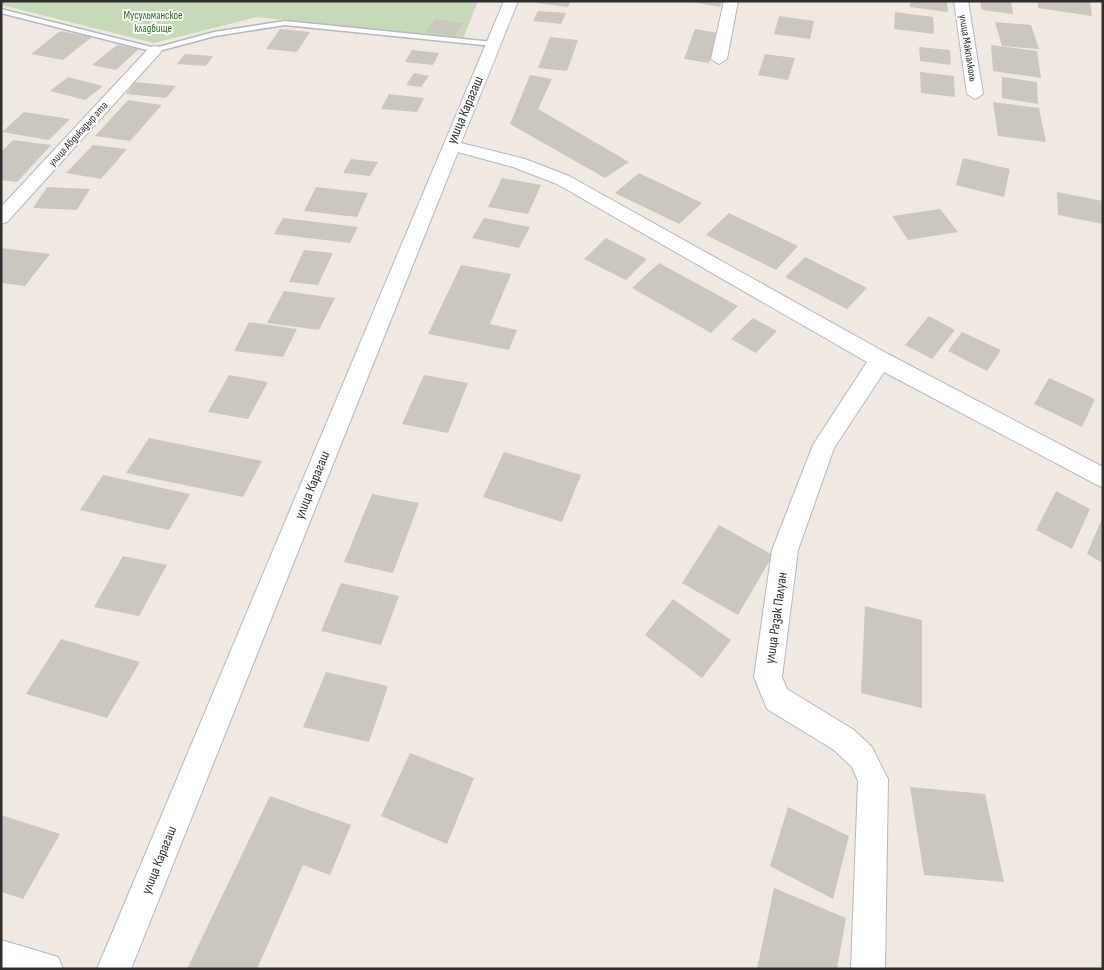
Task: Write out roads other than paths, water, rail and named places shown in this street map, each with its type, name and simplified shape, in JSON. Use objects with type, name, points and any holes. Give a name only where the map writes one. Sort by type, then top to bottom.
[{"type":"street","name":"улица Карагаш","points":[[114,969],[450,145],[511,1]]},
{"type":"street","points":[[719,59],[731,1]]},
{"type":"street","name":"улица Макпалколь","points":[[961,1],[975,94]]},
{"type":"street","name":"улица Абдикадыр ата","points":[[1,218],[155,50]]},
{"type":"street","points":[[450,145],[519,163],[563,180],[880,360],[1103,478]]},
{"type":"street","name":"улица Разак Палуан","points":[[868,969],[873,779],[862,757],[844,740],[777,699],[768,677],[786,550],[824,445],[880,360]]},
{"type":"street","points":[[1,957],[46,969]]},
{"type":"lane","points":[[1,11],[155,50],[214,34],[285,24],[493,44]]},
{"type":"park label","name":"Мусульманское кладбище","points":[[153,21]]}]
